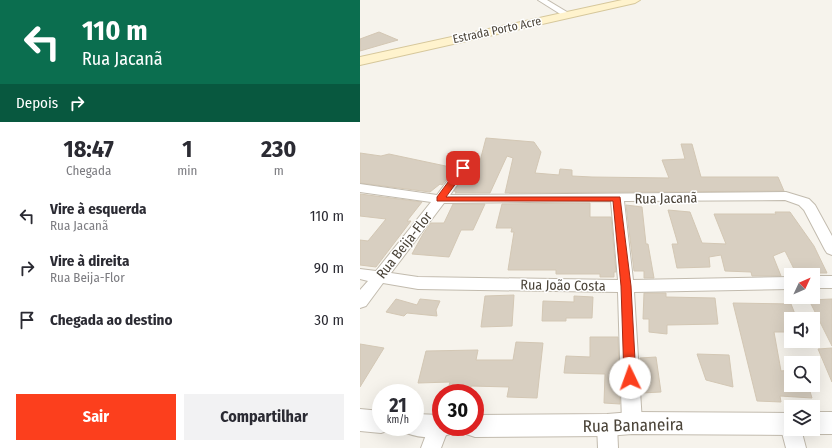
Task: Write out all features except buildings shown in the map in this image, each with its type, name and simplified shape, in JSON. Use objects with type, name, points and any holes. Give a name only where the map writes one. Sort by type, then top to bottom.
[{"type":"main road","name":"Estrada Porto Acre","points":[[360,61],[566,14],[620,0]]},
{"type":"main road","name":"Estrada Porto Acre","points":[[360,56],[635,0]]},
{"type":"street","points":[[542,0],[566,14]]},
{"type":"street","name":"Rua Beija-Flor","points":[[360,302],[463,168]]},
{"type":"street","name":"Rua Jacanã","points":[[360,188],[440,199],[617,199],[786,196],[804,202],[810,208],[832,250]]},
{"type":"street","points":[[617,199],[626,286],[632,423]]},
{"type":"street","name":"Rua João Costa","points":[[360,274],[418,283],[626,286],[784,283]]},
{"type":"street","points":[[820,282],[832,282]]},
{"type":"street","points":[[360,420],[372,421]]},
{"type":"street","name":"Rua Bananeira","points":[[484,427],[608,437],[632,423],[784,425]]},
{"type":"street","name":"Rua Bananeira","points":[[820,424],[832,423]]},
{"type":"street","points":[[795,436],[796,448]]},
{"type":"route","points":[[463,168],[440,199],[617,199],[620,215],[626,286],[630,378]]}]
